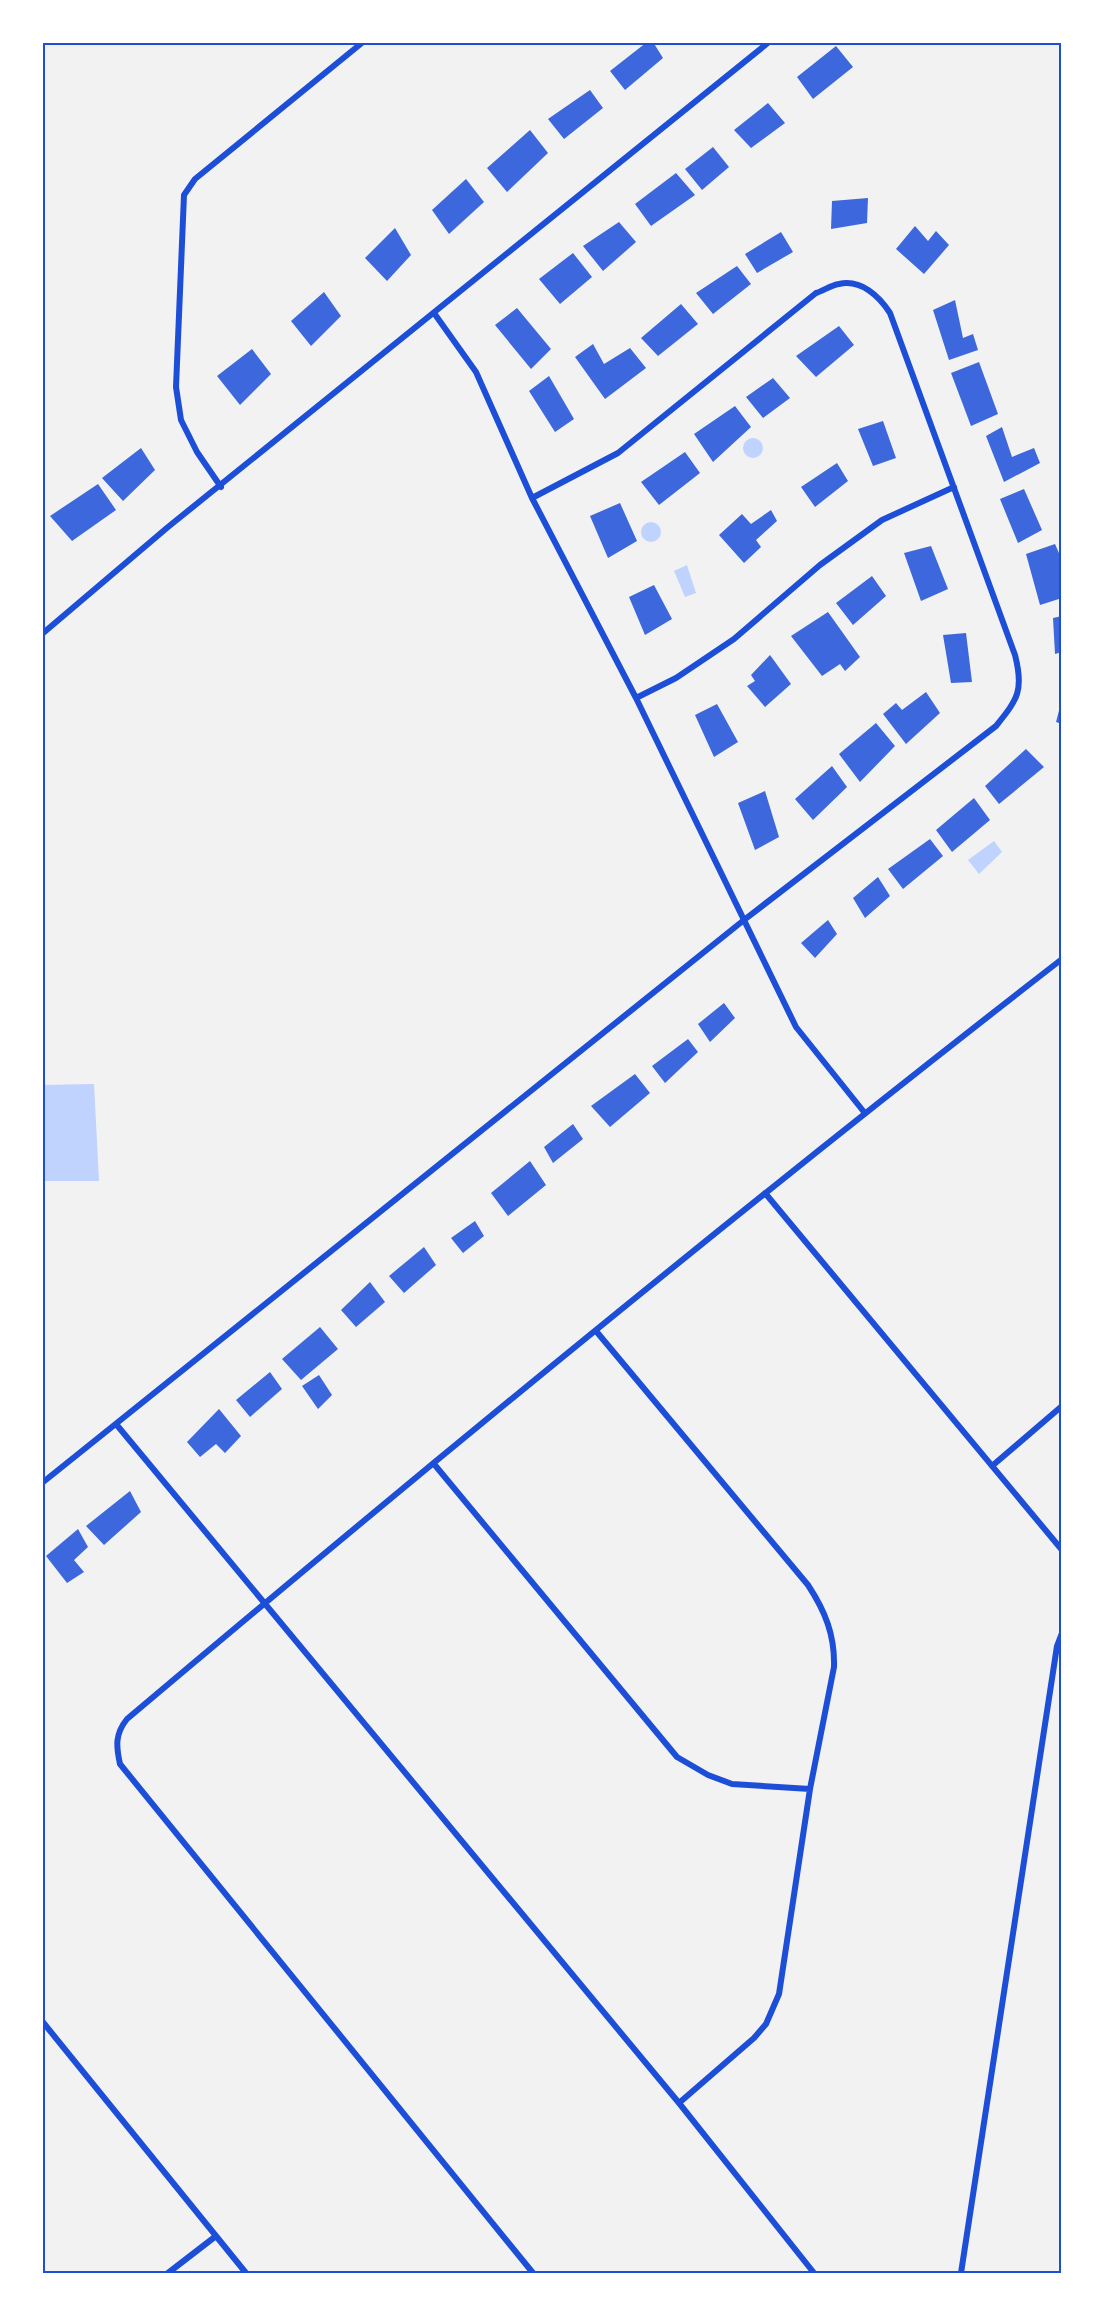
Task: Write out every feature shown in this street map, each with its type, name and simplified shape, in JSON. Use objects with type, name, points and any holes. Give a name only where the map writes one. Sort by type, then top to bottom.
[{"type":"street","points":[[221,487],[196,452],[181,420],[176,387],[184,195],[195,179],[363,42]]},
{"type":"street","points":[[42,634],[99,584],[769,42]]},
{"type":"street","points":[[42,1483],[744,920],[996,726],[1016,701],[1020,685],[1015,655],[954,487],[890,313],[882,299],[864,287],[839,284],[816,293],[618,453],[532,498]]},
{"type":"street","points":[[434,313],[476,372],[532,498],[636,698],[796,1027],[864,1112]]},
{"type":"street","points":[[636,698],[676,678],[734,639],[820,565],[882,520],[954,487]]},
{"type":"street","points":[[533,2273],[120,1764],[116,1745],[119,1729],[263,1604],[864,1112],[1062,959]]},
{"type":"street","points":[[765,1193],[1062,1550]]},
{"type":"street","points":[[596,1331],[808,1586],[826,1612],[835,1649],[834,1667],[810,1789],[782,1981],[772,2010],[754,2038],[679,2103]]},
{"type":"street","points":[[992,1466],[1062,1406]]},
{"type":"street","points":[[116,1424],[679,2103],[814,2273]]},
{"type":"street","points":[[434,1464],[677,1757],[708,1775],[732,1784],[810,1789]]},
{"type":"street","points":[[961,2273],[1056,1646],[1062,1633]]},
{"type":"street","points":[[42,2021],[246,2273]]},
{"type":"street","points":[[168,2273],[216,2236]]},
{"type":"water","points":[[753,438],[760,441],[763,448],[760,455],[753,458],[746,455],[743,448],[746,441]]},
{"type":"water","points":[[651,522],[658,525],[661,532],[658,539],[651,542],[644,539],[641,532],[644,525]]},
{"type":"water","points":[[687,565],[696,593],[685,597],[674,571]]},
{"type":"water","points":[[994,841],[1002,852],[979,874],[968,860]]},
{"type":"water","points":[[94,1084],[99,1181],[42,1181],[42,1085]]},
{"type":"building","points":[[647,42],[653,42],[663,58],[625,90],[610,71]]},
{"type":"building","points":[[836,46],[853,67],[813,99],[797,77]]},
{"type":"building","points":[[590,90],[603,108],[564,139],[548,119]]},
{"type":"building","points":[[768,103],[785,123],[751,148],[734,130]]},
{"type":"building","points":[[530,130],[548,153],[507,192],[487,168]]},
{"type":"building","points":[[713,147],[729,167],[702,190],[685,169]]},
{"type":"building","points":[[676,173],[695,195],[651,226],[635,204]]},
{"type":"building","points":[[466,179],[484,202],[449,234],[432,210]]},
{"type":"building","points":[[868,198],[867,223],[831,229],[832,201]]},
{"type":"building","points":[[619,222],[636,242],[603,271],[583,246]]},
{"type":"building","points":[[915,226],[928,241],[936,231],[949,245],[924,274],[896,249]]},
{"type":"building","points":[[395,228],[411,255],[387,281],[365,258]]},
{"type":"building","points":[[781,232],[793,252],[757,273],[745,254]]},
{"type":"building","points":[[573,253],[592,277],[560,304],[539,279]]},
{"type":"building","points":[[737,266],[751,284],[713,314],[696,293]]},
{"type":"building","points":[[324,292],[341,316],[311,346],[291,321]]},
{"type":"building","points":[[955,300],[963,338],[973,334],[978,350],[949,360],[933,310]]},
{"type":"building","points":[[681,304],[698,324],[658,356],[641,338]]},
{"type":"building","points":[[517,308],[551,349],[531,369],[495,325]]},
{"type":"building","points":[[839,326],[854,345],[816,377],[796,356]]},
{"type":"building","points":[[593,344],[604,364],[630,348],[646,368],[605,399],[575,357]]},
{"type":"building","points":[[252,349],[271,374],[240,405],[217,376]]},
{"type":"building","points":[[979,362],[998,414],[971,426],[951,373]]},
{"type":"building","points":[[549,376],[574,419],[555,432],[529,391]]},
{"type":"building","points":[[773,378],[790,398],[763,418],[746,397]]},
{"type":"building","points":[[735,406],[751,427],[713,462],[694,434]]},
{"type":"building","points":[[883,421],[896,458],[873,466],[858,429]]},
{"type":"building","points":[[1002,427],[1012,457],[1034,448],[1040,463],[1004,482],[986,436]]},
{"type":"building","points":[[141,448],[155,470],[123,501],[102,478]]},
{"type":"building","points":[[685,452],[700,473],[659,505],[641,482]]},
{"type":"building","points":[[837,463],[848,481],[815,507],[801,487]]},
{"type":"building","points":[[98,484],[116,510],[72,541],[50,516]]},
{"type":"building","points":[[1024,489],[1042,530],[1018,543],[1000,499]]},
{"type":"building","points":[[620,503],[637,541],[608,558],[590,516]]},
{"type":"building","points":[[771,510],[777,521],[756,540],[761,547],[744,563],[719,535],[742,514],[751,524]]},
{"type":"building","points":[[1055,544],[1062,560],[1062,598],[1040,605],[1026,554]]},
{"type":"building","points":[[931,546],[948,589],[921,601],[904,553]]},
{"type":"building","points":[[872,576],[886,596],[853,625],[836,603]]},
{"type":"building","points":[[654,585],[672,619],[645,635],[629,597]]},
{"type":"building","points":[[828,612],[860,657],[845,671],[840,664],[822,676],[791,636]]},
{"type":"building","points":[[1062,616],[1062,652],[1055,654],[1053,618]]},
{"type":"building","points":[[966,633],[972,682],[951,683],[943,635]]},
{"type":"building","points":[[770,655],[791,684],[765,707],[747,686],[755,681],[751,675]]},
{"type":"building","points":[[926,692],[940,713],[906,744],[883,714],[896,703],[902,710]]},
{"type":"building","points":[[1062,703],[1062,724],[1056,722]]},
{"type":"building","points":[[717,704],[738,742],[714,757],[695,715]]},
{"type":"building","points":[[876,723],[895,746],[860,782],[839,754]]},
{"type":"building","points":[[1026,749],[1044,767],[999,804],[985,786]]},
{"type":"building","points":[[832,766],[847,787],[813,820],[795,799]]},
{"type":"building","points":[[765,791],[779,837],[755,850],[738,803]]},
{"type":"building","points":[[974,798],[990,820],[952,852],[936,830]]},
{"type":"building","points":[[930,839],[943,856],[903,889],[888,869]]},
{"type":"building","points":[[878,877],[890,896],[865,918],[853,898]]},
{"type":"building","points":[[828,920],[837,934],[815,958],[801,943]]},
{"type":"building","points":[[724,1003],[735,1018],[710,1042],[698,1024]]},
{"type":"building","points":[[688,1039],[698,1052],[665,1083],[652,1066]]},
{"type":"building","points":[[635,1074],[650,1093],[610,1127],[591,1106]]},
{"type":"building","points":[[573,1124],[583,1139],[553,1163],[544,1147]]},
{"type":"building","points":[[530,1161],[546,1185],[508,1216],[491,1193]]},
{"type":"building","points":[[475,1221],[484,1236],[463,1253],[451,1238]]},
{"type":"building","points":[[424,1247],[436,1265],[404,1293],[389,1276]]},
{"type":"building","points":[[370,1282],[385,1302],[356,1327],[341,1310]]},
{"type":"building","points":[[320,1327],[338,1349],[301,1380],[282,1359]]},
{"type":"building","points":[[270,1372],[282,1389],[250,1417],[236,1400]]},
{"type":"building","points":[[319,1375],[332,1395],[318,1409],[302,1386]]},
{"type":"building","points":[[219,1409],[241,1436],[225,1453],[216,1444],[200,1457],[187,1442]]},
{"type":"building","points":[[130,1491],[141,1512],[104,1545],[86,1526]]},
{"type":"building","points":[[78,1529],[88,1547],[74,1560],[84,1572],[67,1583],[46,1556]]}]
